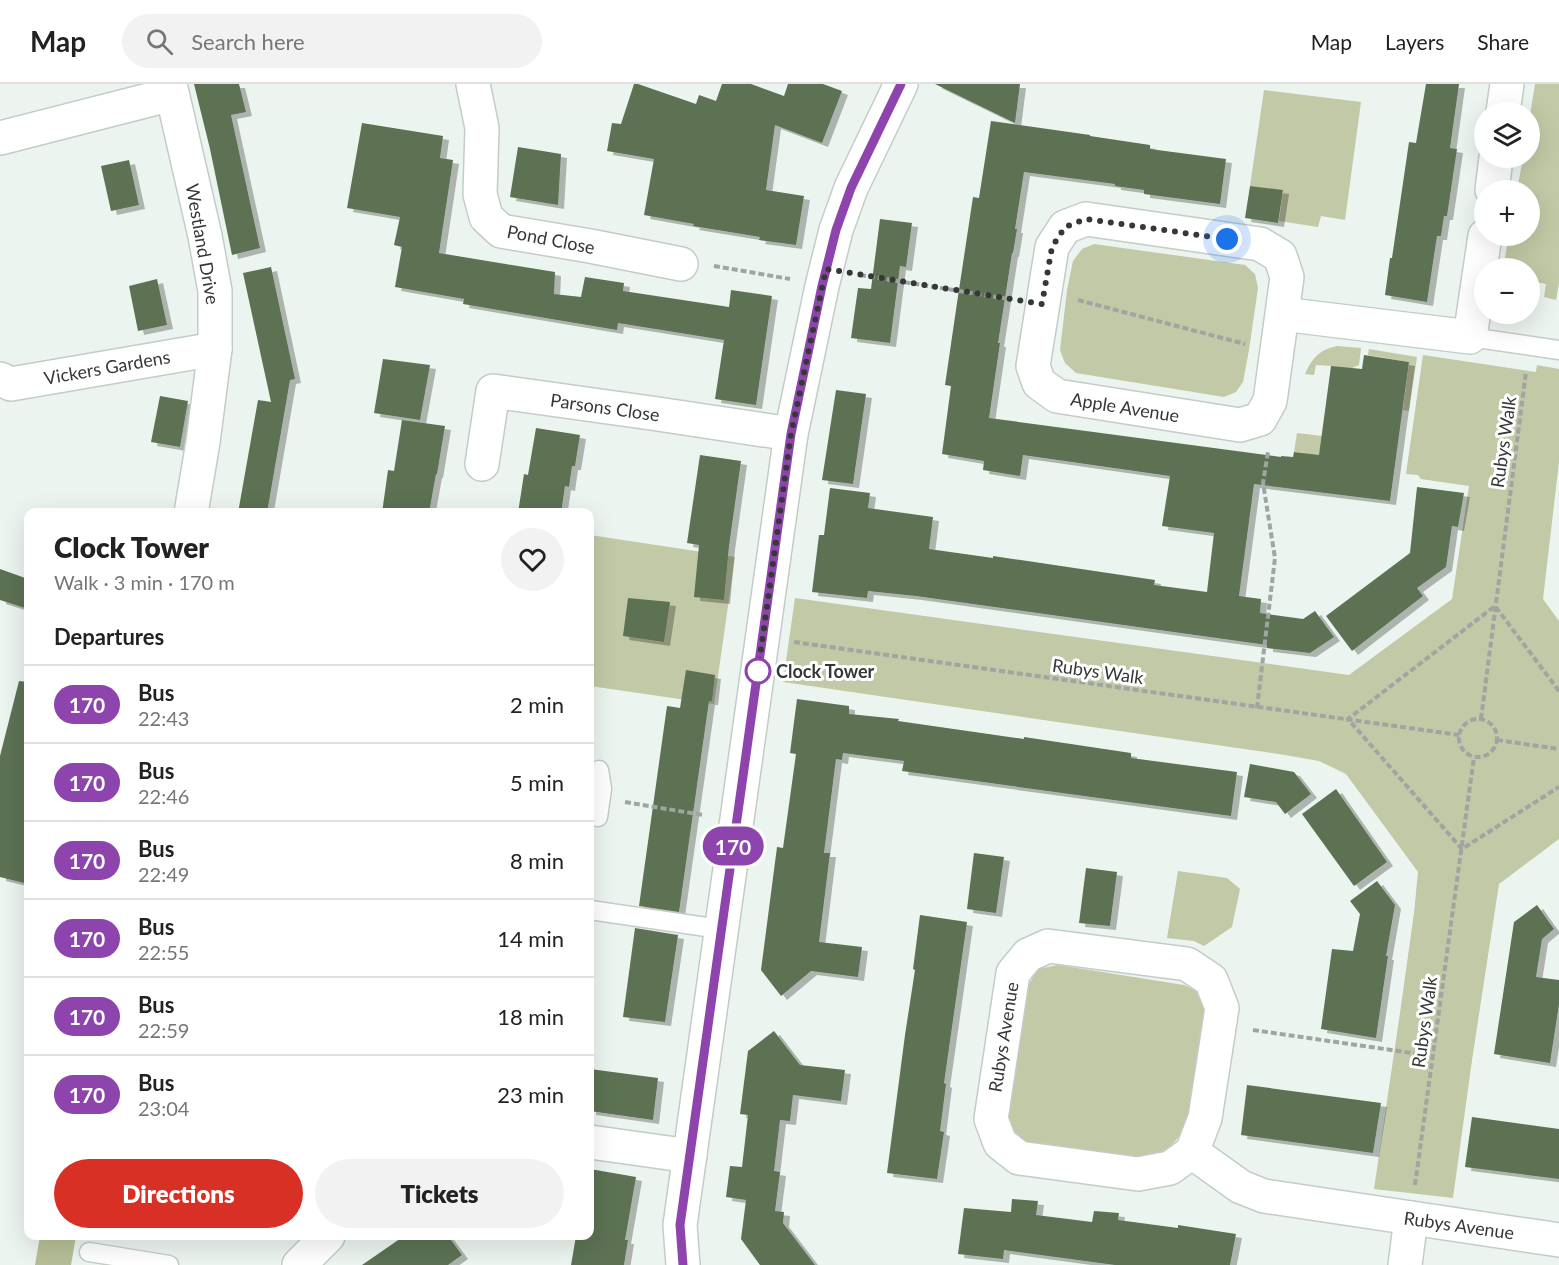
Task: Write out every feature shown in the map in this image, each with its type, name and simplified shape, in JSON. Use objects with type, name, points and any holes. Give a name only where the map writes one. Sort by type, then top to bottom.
[{"type":"street","name":"Pond Close","points":[[473,84],[482,128],[480,194],[486,217],[501,231],[681,264]]},
{"type":"street","points":[[1504,102],[1507,84]]},
{"type":"street","points":[[683,1265],[680,1225],[791,434],[836,230],[851,188],[897,85]]},
{"type":"street","points":[[0,138],[171,89]]},
{"type":"street","name":"Westland Drive","points":[[171,89],[205,236],[214,291],[215,349],[192,508]]},
{"type":"street","name":"Apple Avenue","points":[[1086,219],[1260,244],[1280,256],[1287,277],[1270,401],[1260,419],[1240,425],[1057,396],[1039,383],[1033,366],[1042,304],[1052,247],[1065,227],[1086,219]]},
{"type":"street","points":[[1282,314],[1470,337],[1484,246]]},
{"type":"street","name":"Vickers Gardens","points":[[0,379],[11,384],[215,349]]},
{"type":"street","name":"Parsons Close","points":[[482,464],[493,391],[791,434]]},
{"type":"street","name":"Rubys Avenue","points":[[1048,946],[1187,964],[1211,980],[1222,1008],[1205,1118],[1192,1152],[1170,1168],[1138,1174],[1019,1158],[1000,1143],[991,1119],[994,1096],[1013,973],[1028,955],[1048,946]]},
{"type":"street","points":[[594,1143],[690,1156]]},
{"type":"street","name":"Rubys Avenue","points":[[1192,1152],[1241,1187],[1264,1196],[1559,1240]]},
{"type":"street","points":[[1405,1265],[1411,1218]]},
{"type":"street","points":[[299,1265],[324,1240]]},
{"type":"lane","points":[[1470,337],[1559,350]]},
{"type":"lane","points":[[598,817],[602,789],[600,770]]},
{"type":"lane","points":[[594,911],[720,929]]},
{"type":"lane","points":[[89,1252],[169,1265]]},
{"type":"path","points":[[681,264],[692,262],[1042,304],[1066,297],[1238,342],[1278,350]]},
{"type":"path","name":"Rubys Walk","points":[[1481,719],[1529,347]]},
{"type":"path","points":[[1257,708],[1275,558],[1263,483],[1269,446],[1260,419]]},
{"type":"path","points":[[1559,691],[1495,606],[1348,719],[1462,849],[1559,787]]},
{"type":"path","name":"Rubys Walk","points":[[763,637],[1459,735]]},
{"type":"path","points":[[1473,719],[1481,719],[1494,726],[1497,740],[1495,748],[1489,754],[1474,757],[1466,754],[1462,749],[1459,735],[1466,723],[1473,719]]},
{"type":"path","points":[[1497,740],[1559,749]]},
{"type":"path","name":"Rubys Walk","points":[[1411,1218],[1474,757]]},
{"type":"path","points":[[625,802],[737,819]]},
{"type":"path","points":[[1245,1029],[1433,1056]]},
{"type":"green space","points":[[1535,84],[1559,84],[1559,283],[1556,300],[1544,297],[1546,284],[1540,283],[1540,258],[1505,258],[1507,246],[1540,246],[1540,180],[1519,180],[1521,168],[1540,168],[1540,102],[1532,102]]},
{"type":"green space","points":[[1264,90],[1361,102],[1345,220],[1321,216],[1318,227],[1279,221],[1283,191],[1250,186]]},
{"type":"green space","points":[[1094,244],[1245,265],[1255,274],[1258,288],[1249,350],[1243,382],[1236,392],[1224,397],[1076,373],[1065,363],[1060,350],[1073,261],[1082,249]]},
{"type":"green space","points":[[1337,346],[1361,348],[1359,365],[1331,377],[1332,366],[1316,365],[1314,375],[1305,374],[1317,355]]},
{"type":"green space","points":[[1369,349],[1417,357],[1409,411],[1403,410],[1409,362],[1368,355]]},
{"type":"green space","points":[[1423,355],[1536,372],[1537,365],[1559,369],[1559,462],[1543,599],[1559,621],[1559,839],[1499,884],[1453,1198],[1374,1189],[1418,872],[1346,774],[1319,761],[1285,755],[783,682],[795,598],[1349,675],[1452,599],[1469,486],[1421,479],[1418,475],[1406,474]]},
{"type":"green space","points":[[1297,433],[1322,436],[1330,463],[1304,459],[1305,453],[1294,452]]},
{"type":"green space","points":[[594,536],[735,557],[714,704],[594,687]]},
{"type":"green space","points":[[1178,871],[1227,878],[1240,889],[1232,927],[1204,946],[1194,941],[1167,938]]},
{"type":"green space","points":[[1058,965],[1184,985],[1199,992],[1204,1009],[1190,1116],[1184,1131],[1169,1148],[1158,1155],[1137,1160],[1029,1144],[1015,1137],[1008,1122],[1027,987],[1038,969]]},
{"type":"green space","points":[[39,1240],[75,1240],[71,1265],[35,1265]]},
{"type":"building","points":[[194,84],[239,84],[246,112],[231,115],[260,248],[232,255]]},
{"type":"building","points":[[634,84],[696,104],[699,95],[716,101],[722,84],[751,84],[784,96],[788,84],[823,84],[842,91],[822,143],[775,125],[766,190],[804,196],[796,245],[759,240],[760,237],[644,215],[654,159],[607,151],[612,123],[621,124]]},
{"type":"building","points":[[935,84],[1020,84],[1015,123]]},
{"type":"building","points":[[1426,84],[1459,84],[1450,148],[1457,149],[1447,216],[1444,216],[1441,236],[1437,236],[1427,302],[1385,295],[1409,142],[1416,143]]},
{"type":"building","points":[[991,121],[1150,145],[1150,149],[1226,159],[1220,204],[1144,194],[1144,190],[1115,186],[1115,184],[1024,172],[989,418],[1281,457],[1293,457],[1294,452],[1319,455],[1331,366],[1362,369],[1364,355],[1409,362],[1390,501],[1254,484],[1239,596],[1261,599],[1260,613],[1303,619],[1315,611],[1334,637],[1310,653],[916,596],[868,591],[867,598],[812,592],[819,535],[824,535],[830,488],[870,493],[868,508],[933,517],[929,549],[1155,580],[1154,585],[1207,592],[1214,533],[1162,526],[1170,476],[1023,455],[1020,476],[983,470],[984,461],[942,454],[951,386],[945,385],[957,303],[973,197],[979,198]]},
{"type":"building","points":[[362,123],[443,136],[440,158],[453,160],[439,253],[555,272],[554,294],[581,297],[585,277],[624,283],[623,291],[729,307],[731,290],[772,296],[756,405],[715,399],[724,340],[618,323],[617,330],[463,304],[464,299],[395,287],[402,247],[394,245],[400,217],[347,208]]},
{"type":"building","points":[[518,147],[561,154],[558,205],[510,197]]},
{"type":"building","points":[[129,160],[139,205],[111,211],[101,166]]},
{"type":"building","points":[[1250,186],[1283,190],[1278,223],[1245,218]]},
{"type":"building","points":[[880,219],[912,223],[906,267],[900,266],[890,343],[851,338],[858,288],[871,289]]},
{"type":"building","points":[[271,267],[295,379],[290,380],[268,508],[239,508],[258,400],[271,402],[243,273]]},
{"type":"building","points":[[157,279],[167,325],[138,331],[129,286]]},
{"type":"building","points":[[383,359],[430,365],[420,420],[374,413]]},
{"type":"building","points":[[836,390],[866,394],[853,484],[822,480]]},
{"type":"building","points":[[160,396],[188,401],[180,447],[151,442]]},
{"type":"building","points":[[402,420],[445,426],[430,508],[383,508],[388,470],[394,471]]},
{"type":"building","points":[[536,428],[580,435],[575,466],[572,466],[569,487],[565,486],[562,508],[519,508],[524,474],[528,475]]},
{"type":"building","points":[[700,455],[741,461],[724,600],[694,597],[699,545],[687,543]]},
{"type":"building","points":[[1417,487],[1464,493],[1458,527],[1452,526],[1446,567],[1417,588],[1423,596],[1352,651],[1326,616],[1410,553]]},
{"type":"building","points":[[0,569],[24,578],[24,608],[0,600]]},
{"type":"building","points":[[628,598],[670,602],[664,642],[623,636]]},
{"type":"building","points":[[686,670],[715,675],[712,701],[709,701],[679,912],[639,906],[667,706],[680,708]]},
{"type":"building","points":[[19,681],[24,682],[24,883],[0,877],[0,756]]},
{"type":"building","points":[[797,699],[849,706],[849,714],[899,719],[898,721],[1024,739],[1024,737],[1131,753],[1131,758],[1237,772],[1231,816],[902,771],[904,761],[843,753],[842,760],[836,759],[824,853],[830,853],[819,942],[862,947],[858,977],[811,971],[781,996],[761,970],[777,847],[783,848],[796,754],[790,753]]},
{"type":"building","points":[[1250,764],[1294,772],[1311,794],[1285,814],[1276,802],[1244,797]]},
{"type":"building","points":[[1336,789],[1387,862],[1354,886],[1302,814]]},
{"type":"building","points":[[974,853],[1004,857],[996,913],[967,909]]},
{"type":"building","points":[[1086,868],[1117,872],[1110,926],[1079,923]]},
{"type":"building","points":[[1377,881],[1395,905],[1376,1038],[1321,1029],[1332,949],[1353,951],[1360,914],[1350,901]]},
{"type":"building","points":[[1537,905],[1554,929],[1542,939],[1536,977],[1559,980],[1559,1004],[1550,1063],[1494,1054],[1514,922]]},
{"type":"building","points":[[920,915],[967,922],[944,1083],[946,1084],[940,1131],[944,1132],[937,1179],[887,1173],[915,970],[913,969]]},
{"type":"building","points":[[635,928],[678,935],[665,1022],[623,1017]]},
{"type":"building","points":[[774,1031],[800,1065],[845,1070],[841,1101],[793,1095],[790,1121],[780,1120],[774,1171],[780,1172],[775,1211],[784,1212],[783,1223],[815,1265],[760,1265],[741,1239],[746,1200],[726,1197],[730,1166],[742,1167],[748,1115],[740,1114],[748,1051]]},
{"type":"building","points":[[594,1070],[658,1078],[653,1120],[594,1112]]},
{"type":"building","points":[[1247,1085],[1381,1103],[1373,1153],[1241,1135]]},
{"type":"building","points":[[1472,1117],[1559,1129],[1559,1179],[1465,1167]]},
{"type":"building","points":[[594,1170],[636,1177],[625,1240],[628,1240],[624,1265],[571,1265],[575,1240],[594,1240]]},
{"type":"building","points":[[1012,1199],[1038,1201],[1036,1215],[1092,1222],[1094,1211],[1119,1213],[1118,1220],[1178,1228],[1178,1225],[1236,1234],[1230,1265],[1115,1265],[1004,1250],[1003,1259],[958,1254],[964,1208],[1011,1212]]},
{"type":"building","points":[[398,1240],[451,1240],[462,1255],[448,1265],[362,1265]]},
{"type":"bus line","name":"170","points":[[683,1265],[680,1225],[791,434],[836,230],[851,188],[901,84]]},
{"type":"place","name":"Clock Tower","points":[[758,671]]},
{"type":"route","points":[[758,671],[791,434],[826,269],[1042,304],[1052,247],[1065,227],[1086,219],[1227,239]]}]
